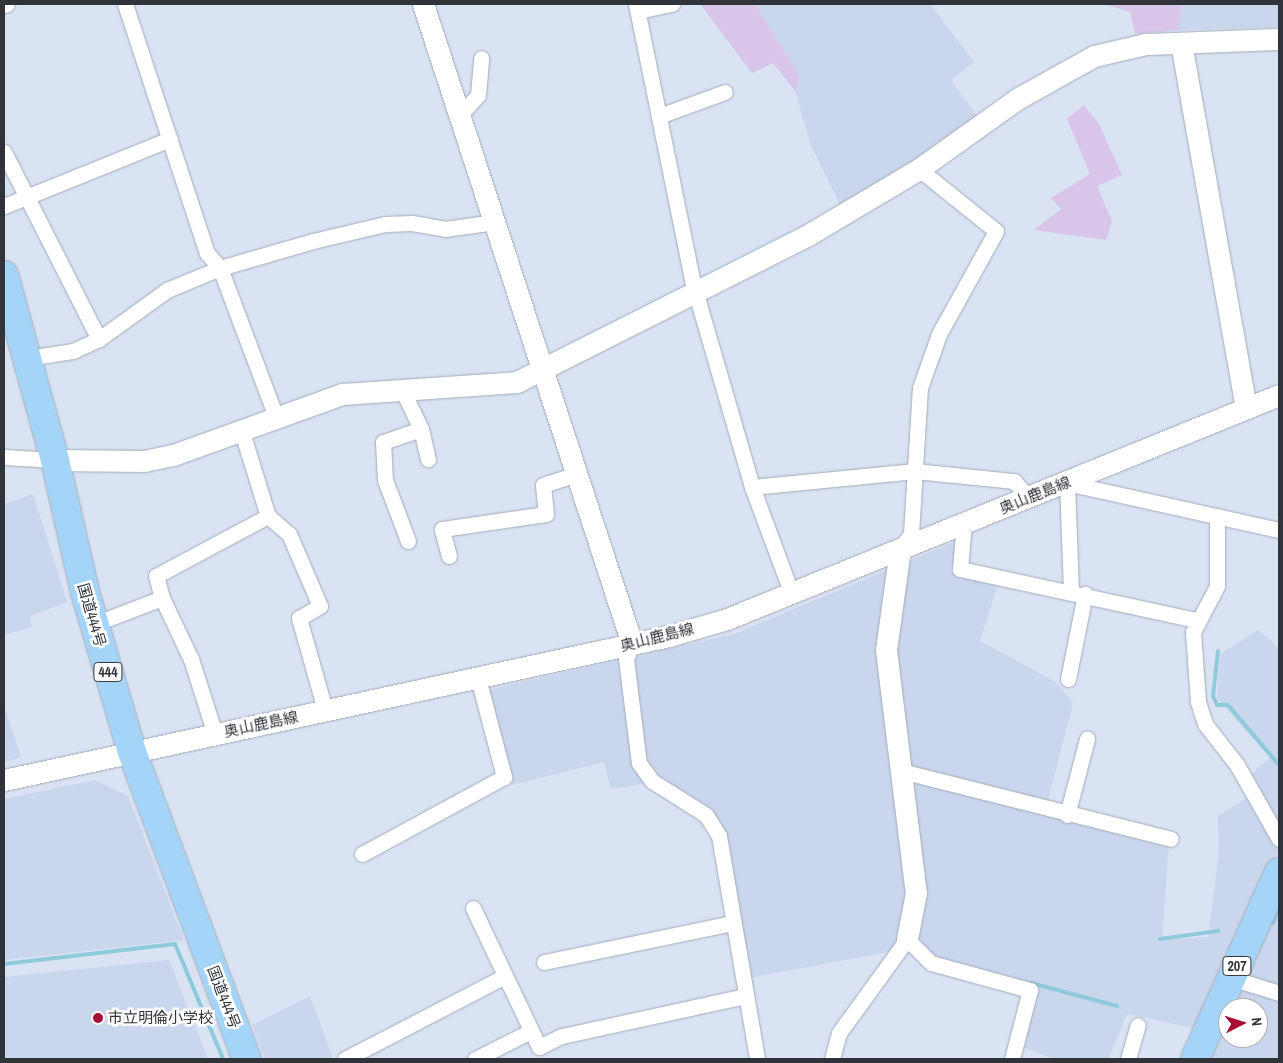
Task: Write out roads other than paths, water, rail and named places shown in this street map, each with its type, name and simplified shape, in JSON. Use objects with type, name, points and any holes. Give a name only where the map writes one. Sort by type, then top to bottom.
[{"type":"highway","name":"国道444号","points":[[4,275],[55,460],[94,624],[132,752],[247,1059]]},
{"type":"highway","name":"207","points":[[1195,1059],[1279,872]]},
{"type":"street","points":[[125,4],[207,253],[220,268],[276,417]]},
{"type":"street","points":[[423,4],[632,644],[626,659],[639,763],[652,781],[716,826],[757,1059]]},
{"type":"street","points":[[672,4],[637,7],[698,292],[752,487],[791,592]]},
{"type":"street","points":[[4,457],[55,460],[144,461],[342,394],[517,382],[544,371],[808,235],[919,169],[1017,99],[1094,56],[1118,48],[1181,42],[1279,39]]},
{"type":"street","points":[[1181,42],[1246,408]]},
{"type":"street","points":[[460,115],[478,95],[481,58]]},
{"type":"street","points":[[659,116],[725,92]]},
{"type":"street","points":[[4,206],[26,195],[170,139]]},
{"type":"street","points":[[4,152],[99,339]]},
{"type":"street","points":[[832,1059],[839,1033],[907,939],[917,906],[886,650],[900,549],[911,534],[920,388],[938,334],[996,231],[919,169]]},
{"type":"street","points":[[28,358],[73,351],[99,339],[167,290],[220,268],[385,224],[412,223],[445,229],[495,222]]},
{"type":"street","points":[[402,389],[421,430],[428,459]]},
{"type":"street","name":"奥山鹿島線","points":[[4,780],[632,644],[727,618],[1067,483],[1279,395]]},
{"type":"street","points":[[241,429],[268,516],[288,534],[320,606],[299,618],[324,710]]},
{"type":"street","points":[[408,541],[385,480],[383,442],[421,430]]},
{"type":"street","points":[[752,487],[914,471],[1014,481],[1029,498]]},
{"type":"street","points":[[449,556],[442,529],[546,514],[543,485],[577,474]]},
{"type":"street","points":[[1068,679],[1078,593],[1067,483],[1279,530]]},
{"type":"street","points":[[214,734],[191,659],[162,598],[156,576],[268,516]]},
{"type":"street","points":[[1217,516],[1216,586],[1196,620],[1198,702],[1205,724],[1237,765],[1279,839]]},
{"type":"street","points":[[964,524],[960,569],[1196,620]]},
{"type":"street","points":[[94,624],[162,598]]},
{"type":"street","points":[[362,854],[504,776],[478,678]]},
{"type":"street","points":[[1066,815],[1087,739]]},
{"type":"street","points":[[901,771],[1066,815],[1171,840]]},
{"type":"street","points":[[473,908],[540,1053],[562,1036],[746,996]]},
{"type":"street","points":[[544,962],[733,923]]},
{"type":"street","points":[[907,939],[931,963],[1030,990],[1012,1059]]},
{"type":"street","points":[[344,1059],[505,976]]},
{"type":"street","points":[[1231,978],[1279,993]]},
{"type":"street","points":[[1128,1059],[1138,1025]]},
{"type":"street","points":[[475,1059],[531,1031]]},
{"type":"waterway","points":[[1218,651],[1213,696],[1217,705],[1228,705],[1279,765]]},
{"type":"waterway","points":[[1273,923],[1279,908]]},
{"type":"waterway","points":[[1160,939],[1218,931]]},
{"type":"waterway","points":[[4,964],[175,944],[223,1059]]},
{"type":"waterway","points":[[1031,983],[1117,1006]]},
{"type":"place","name":"市立明倫小学校","points":[[98,1018]]}]
